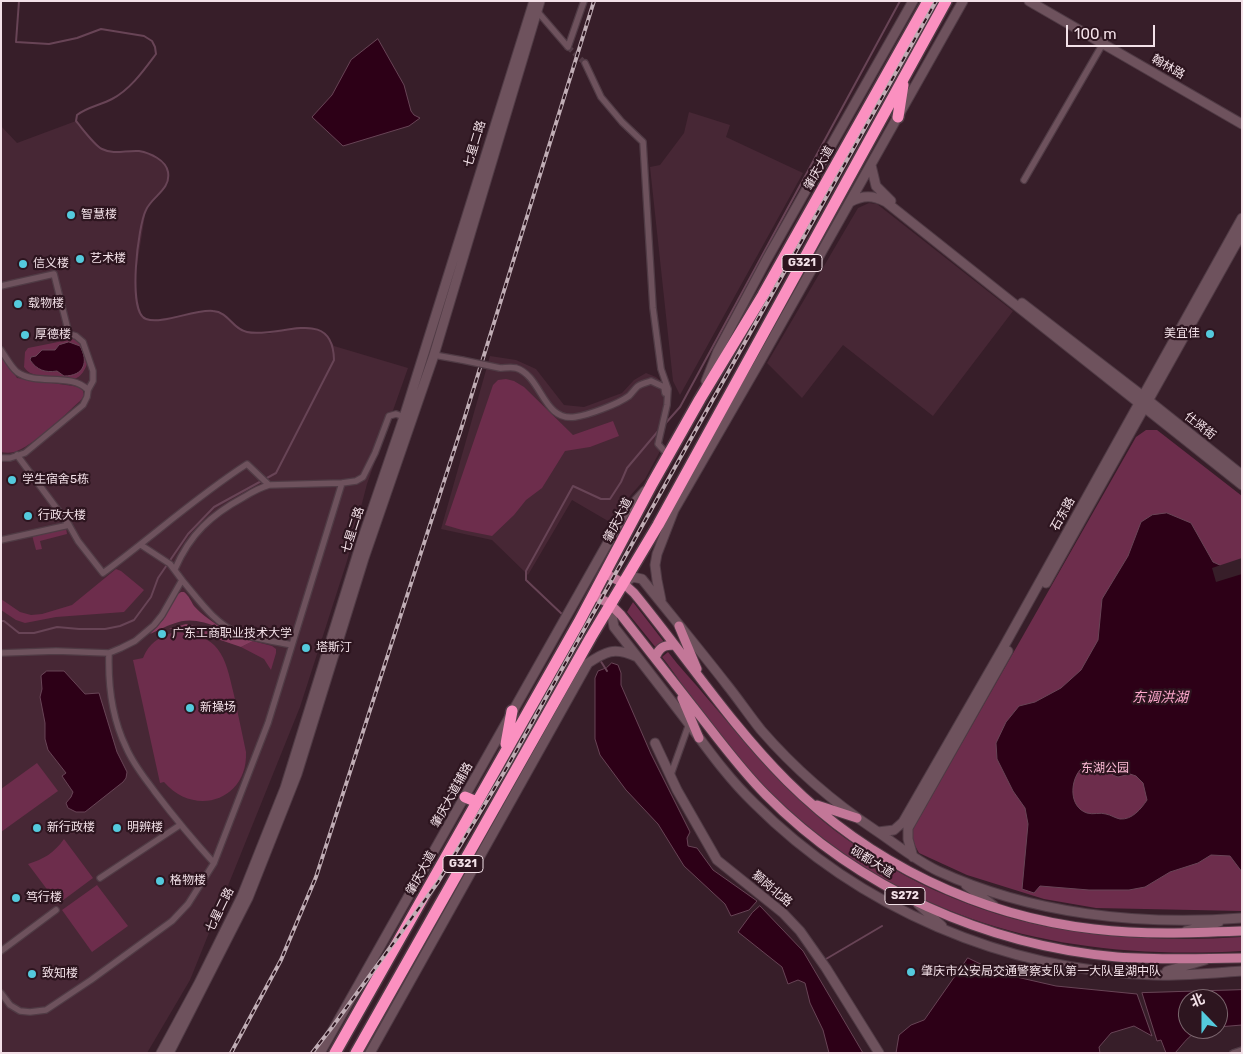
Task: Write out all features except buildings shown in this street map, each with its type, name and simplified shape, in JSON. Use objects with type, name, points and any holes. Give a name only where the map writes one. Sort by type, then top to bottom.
[{"type":"highway","name":"肇庆大道","points":[[335,1053],[606,574],[668,455],[763,295],[928,1]]},
{"type":"highway","name":"G321","points":[[356,1053],[570,674],[585,658],[590,637],[680,486],[946,1]]},
{"type":"highway","points":[[898,117],[904,77]]},
{"type":"highway","points":[[505,754],[512,711]]},
{"type":"highway","points":[[465,797],[477,802]]},
{"type":"main road","name":"砚都大道","points":[[606,574],[623,583],[637,597],[760,752],[787,781],[811,803],[881,855],[952,892],[998,909],[1040,920],[1094,929],[1176,934],[1242,931]]},
{"type":"main road","name":"砚都大道","points":[[594,595],[610,604],[621,616],[736,762],[766,795],[826,847],[870,877],[916,902],[963,922],[1039,944],[1117,956],[1170,959],[1242,958]]},
{"type":"main road","points":[[679,626],[701,678]]},
{"type":"main road","points":[[655,658],[665,645],[674,645]]},
{"type":"main road","points":[[677,687],[700,738]]},
{"type":"main road","points":[[811,803],[857,818]]},
{"type":"street","name":"七星二路","points":[[169,1053],[248,898],[297,774],[361,557],[534,1]]},
{"type":"street","name":"七星二路","points":[[161,1053],[242,896],[285,788],[361,557],[434,355],[540,1]]},
{"type":"street","points":[[537,11],[568,47],[584,1]]},
{"type":"street","points":[[700,399],[718,351],[912,1]]},
{"type":"street","points":[[662,605],[655,565],[660,543],[674,510],[760,363],[962,1]]},
{"type":"street","name":"翰林路","points":[[1029,1],[1242,118]]},
{"type":"street","name":"翰林路","points":[[1039,1],[1242,124]]},
{"type":"street","points":[[1024,180],[1104,42]]},
{"type":"street","points":[[585,63],[601,97],[622,122],[643,142],[653,308],[661,369],[668,389],[668,405],[658,444],[668,455]]},
{"type":"street","points":[[871,165],[874,181],[887,198],[1143,402],[1242,485]]},
{"type":"street","points":[[850,202],[866,196],[878,197],[886,202],[1143,402]]},
{"type":"street","name":"石东路","points":[[906,825],[1143,402],[1242,218]]},
{"type":"street","name":"石东路","points":[[1143,402],[1242,234]]},
{"type":"street","points":[[1,286],[54,274],[68,334],[76,336],[83,342],[93,371],[93,380],[83,404],[25,453],[10,458],[1,458]]},
{"type":"street","points":[[1,350],[16,371],[25,376],[79,383],[88,390]]},
{"type":"street","points":[[434,355],[500,368],[515,368],[526,374],[534,382],[550,407],[557,414],[565,418],[576,417],[616,403],[630,395],[638,386],[651,381],[664,387],[668,405]]},
{"type":"street","name":"仕贤街","points":[[1143,402],[1242,475]]},
{"type":"street","points":[[175,569],[184,549],[199,529],[227,506],[257,489],[269,485],[342,483],[363,478],[389,416],[396,414],[404,417]]},
{"type":"street","points":[[17,456],[103,573],[195,500],[247,464],[269,485]]},
{"type":"street","points":[[1,993],[10,1005],[20,1011],[46,1010],[172,921],[188,904],[214,863],[268,723],[342,483]]},
{"type":"street","name":"肇庆大道辅路","points":[[320,1053],[624,514],[652,484]]},
{"type":"street","points":[[658,525],[674,510],[680,486]]},
{"type":"street","points":[[1,540],[68,525]]},
{"type":"street","points":[[140,545],[170,564],[206,609],[227,627],[247,636],[292,644]]},
{"type":"street","points":[[623,583],[633,577],[642,579],[762,730],[798,768],[857,818],[913,857],[957,879],[1008,897],[1072,912],[1140,918],[1242,918]]},
{"type":"street","points":[[1,653],[109,653],[135,641],[154,625],[162,615],[182,580]]},
{"type":"street","points":[[610,604],[614,627],[731,778],[753,802],[816,857],[881,899],[947,931],[1001,949],[1050,962],[1154,975],[1242,970]]},
{"type":"street","points":[[370,1053],[564,705],[585,658],[622,651],[639,659]]},
{"type":"street","points":[[109,653],[108,677],[111,697],[125,745],[136,767],[180,825],[214,863]]},
{"type":"street","points":[[564,705],[570,674]]},
{"type":"street","points":[[670,777],[689,724]]},
{"type":"street","name":"獅岗北路","points":[[655,743],[670,777],[717,860],[783,913],[800,931],[826,968],[879,1053]]},
{"type":"street","points":[[100,878],[180,825]]},
{"type":"street","points":[[878,832],[894,830],[906,825],[913,857]]},
{"type":"street","points":[[957,879],[998,909]]},
{"type":"street","points":[[916,902],[947,931]]},
{"type":"street","points":[[1,951],[56,910]]},
{"type":"street","points":[[1176,934],[1231,919]]},
{"type":"street","points":[[1154,975],[1209,959]]},
{"type":"street","points":[[1233,1053],[1242,1050]]},
{"type":"shaded area","points":[[689,112],[730,125],[726,137],[803,173],[680,395],[673,381],[650,167],[660,165],[684,133]]},
{"type":"shaded area","name":"广东工商职业技术大学","points":[[76,121],[101,148],[116,153],[140,151],[158,158],[164,163],[168,171],[168,179],[164,189],[146,209],[135,278],[138,310],[142,317],[147,320],[159,319],[213,310],[222,313],[237,329],[247,332],[268,334],[296,327],[308,327],[320,330],[334,346],[408,368],[367,484],[347,561],[300,707],[190,980],[147,1053],[1,1053],[1,126],[17,143]]},
{"type":"shaded area","points":[[869,203],[877,204],[1013,311],[933,416],[843,345],[802,398],[767,363],[858,208]]},
{"type":"shaded area","points":[[490,356],[516,360],[536,369],[564,405],[584,407],[622,393],[634,380],[646,373],[656,377],[663,383],[667,403],[659,453],[645,479],[608,521],[572,500],[528,575],[492,540],[441,529]]},
{"type":"shaded area","points":[[181,592],[186,594],[200,612],[223,629],[202,622],[186,621],[150,634],[163,620],[177,595]]},
{"type":"shaded area","points":[[186,624],[253,641],[241,647],[188,629],[169,629]]},
{"type":"green space","points":[[73,339],[82,346],[87,364],[79,377],[65,379],[42,376],[30,373],[24,367],[25,352],[28,348]]},
{"type":"green space","points":[[1,355],[17,378],[80,387],[84,396],[42,435],[25,447],[7,453],[1,452]]},
{"type":"green space","points":[[506,379],[524,387],[573,435],[613,421],[619,436],[590,447],[565,451],[542,488],[526,500],[514,515],[492,536],[445,525],[493,385],[498,380]]},
{"type":"green space","name":"东湖公园","points":[[1146,430],[1157,430],[1242,496],[1242,911],[1096,908],[1044,899],[967,875],[919,853],[913,842],[912,831],[1136,437]]},
{"type":"green space","points":[[66,528],[67,534],[40,541],[42,549],[36,550],[32,535]]},
{"type":"green space","points":[[116,569],[144,590],[124,612],[56,617],[25,623],[16,620],[1,610],[1,599],[20,612],[31,615],[42,614],[72,605]]},
{"type":"green space","points":[[633,602],[664,642],[657,649],[627,612]]},
{"type":"green space","name":"新操场","points":[[174,632],[202,637],[218,649],[231,681],[246,752],[244,769],[238,782],[229,792],[217,798],[204,801],[190,799],[177,793],[164,782],[160,783],[133,660],[143,658],[148,648],[155,641]]},
{"type":"green space","points":[[253,641],[272,646],[276,649],[271,670],[264,659],[241,647]]},
{"type":"green space","points":[[668,652],[749,746],[807,807],[848,841],[905,875],[966,903],[1030,923],[1061,929],[1128,937],[1197,939],[1242,937],[1242,951],[1177,952],[1113,949],[1052,940],[993,926],[936,905],[881,877],[829,842],[778,800],[757,778],[706,718],[662,657]]},
{"type":"green space","points":[[37,763],[58,791],[1,832],[1,789]]},
{"type":"green space","points":[[64,839],[93,878],[58,904],[28,864],[48,855]]},
{"type":"green space","points":[[97,885],[128,926],[92,952],[62,910]]},
{"type":"water","points":[[378,39],[404,85],[411,111],[420,118],[409,126],[343,146],[312,117],[332,95],[351,60]]},
{"type":"water","points":[[69,342],[80,346],[83,352],[83,367],[76,374],[64,376],[57,371],[45,371],[35,366],[30,360],[31,357],[36,356],[42,350],[55,350],[59,345]]},
{"type":"water","name":"东调洪湖","points":[[1167,513],[1191,523],[1213,562],[1222,566],[1242,560],[1242,872],[1230,856],[1211,855],[1198,863],[1170,872],[1145,887],[1129,890],[1089,890],[1040,886],[1034,893],[1022,889],[1028,824],[1025,808],[1013,791],[997,759],[996,743],[1006,722],[1019,706],[1035,702],[1061,688],[1081,670],[1098,640],[1102,599],[1128,556],[1141,522],[1152,515]],"holes":[[[1095,763],[1106,766],[1113,775],[1118,777],[1130,774],[1136,776],[1143,783],[1147,800],[1139,810],[1128,818],[1120,819],[1104,813],[1087,813],[1081,810],[1074,800],[1074,781],[1080,770]]]},
{"type":"water","points":[[612,663],[618,665],[621,673],[621,685],[651,754],[690,832],[687,838],[688,846],[697,848],[713,870],[757,901],[749,910],[731,916],[725,904],[684,866],[658,824],[626,790],[600,755],[595,739],[595,678],[598,671]]},
{"type":"water","points":[[47,671],[64,671],[85,694],[99,693],[117,752],[127,772],[123,782],[85,812],[76,812],[68,808],[66,803],[73,792],[62,776],[66,773],[48,750],[45,739],[45,723],[40,697],[42,689],[41,676]]},
{"type":"water","points":[[760,906],[803,951],[863,1053],[829,1053],[823,1030],[810,1003],[805,983],[798,980],[788,984],[782,967],[738,932],[752,913]]},
{"type":"water","points":[[968,958],[999,973],[1056,986],[1137,994],[1152,1036],[1134,1026],[1111,1033],[1099,1047],[1100,1053],[896,1053],[899,1035],[911,1025],[924,1020]]},
{"type":"water","points":[[1228,990],[1242,990],[1242,1025],[1228,1026]]},
{"type":"water","points":[[1178,992],[1178,1039],[1187,1039],[1175,1053],[1166,1053],[1161,1040],[1157,1041],[1142,993]]},
{"type":"pier","points":[[1242,558],[1242,574],[1216,582],[1212,568]]},
{"type":"waterway","points":[[1,621],[4,621],[19,633],[34,633],[57,627],[105,629],[120,626],[134,620],[151,597],[158,578],[188,534],[214,507],[276,473],[334,360],[331,343],[324,333],[314,329],[302,328],[260,333],[247,332],[238,328],[223,314],[213,311],[197,312],[161,320],[146,319],[140,313],[136,286],[137,249],[146,210],[167,184],[167,168],[157,158],[143,152],[111,152],[102,149],[76,121],[77,115],[81,112],[112,99],[131,85],[156,54],[155,47],[152,41],[144,36],[101,29],[77,38],[49,44],[16,42],[19,1]]},
{"type":"waterway","points":[[664,425],[680,407],[900,1]]},
{"type":"waterway","points":[[564,616],[526,580],[526,571],[573,486],[601,499],[610,499],[627,468],[659,430]]},
{"type":"waterway","points":[[578,633],[584,641]]},
{"type":"waterway","points":[[600,660],[607,671]]},
{"type":"waterway","points":[[826,959],[882,926]]},
{"type":"tunnel","points":[[568,47],[585,63]]},
{"type":"railway","points":[[231,1053],[281,960],[316,877],[462,426],[594,1]]},
{"type":"railway","points":[[312,1053],[438,882],[506,769],[936,1]]},
{"type":"place","name":"智慧楼","points":[[71,215]]},
{"type":"place","name":"艺术楼","points":[[80,259]]},
{"type":"place","name":"信义楼","points":[[23,264]]},
{"type":"place","name":"载物楼","points":[[18,304]]},
{"type":"place","name":"美宜佳","points":[[1210,334]]},
{"type":"place","name":"厚德楼","points":[[25,335]]},
{"type":"place","name":"学生宿舍5栋","points":[[12,480]]},
{"type":"place","name":"行政大楼","points":[[28,516]]},
{"type":"place","name":"广东工商职业技术大学","points":[[162,634]]},
{"type":"place","name":"塔斯汀","points":[[306,648]]},
{"type":"place","name":"新操场","points":[[190,708]]},
{"type":"place","name":"新行政楼","points":[[37,828]]},
{"type":"place","name":"明辨楼","points":[[117,828]]},
{"type":"place","name":"格物楼","points":[[160,881]]},
{"type":"place","name":"笃行楼","points":[[16,898]]},
{"type":"place","name":"肇庆市公安局交通警察支队第一大队星湖中队","points":[[911,972]]},
{"type":"place","name":"致知楼","points":[[32,974]]}]
